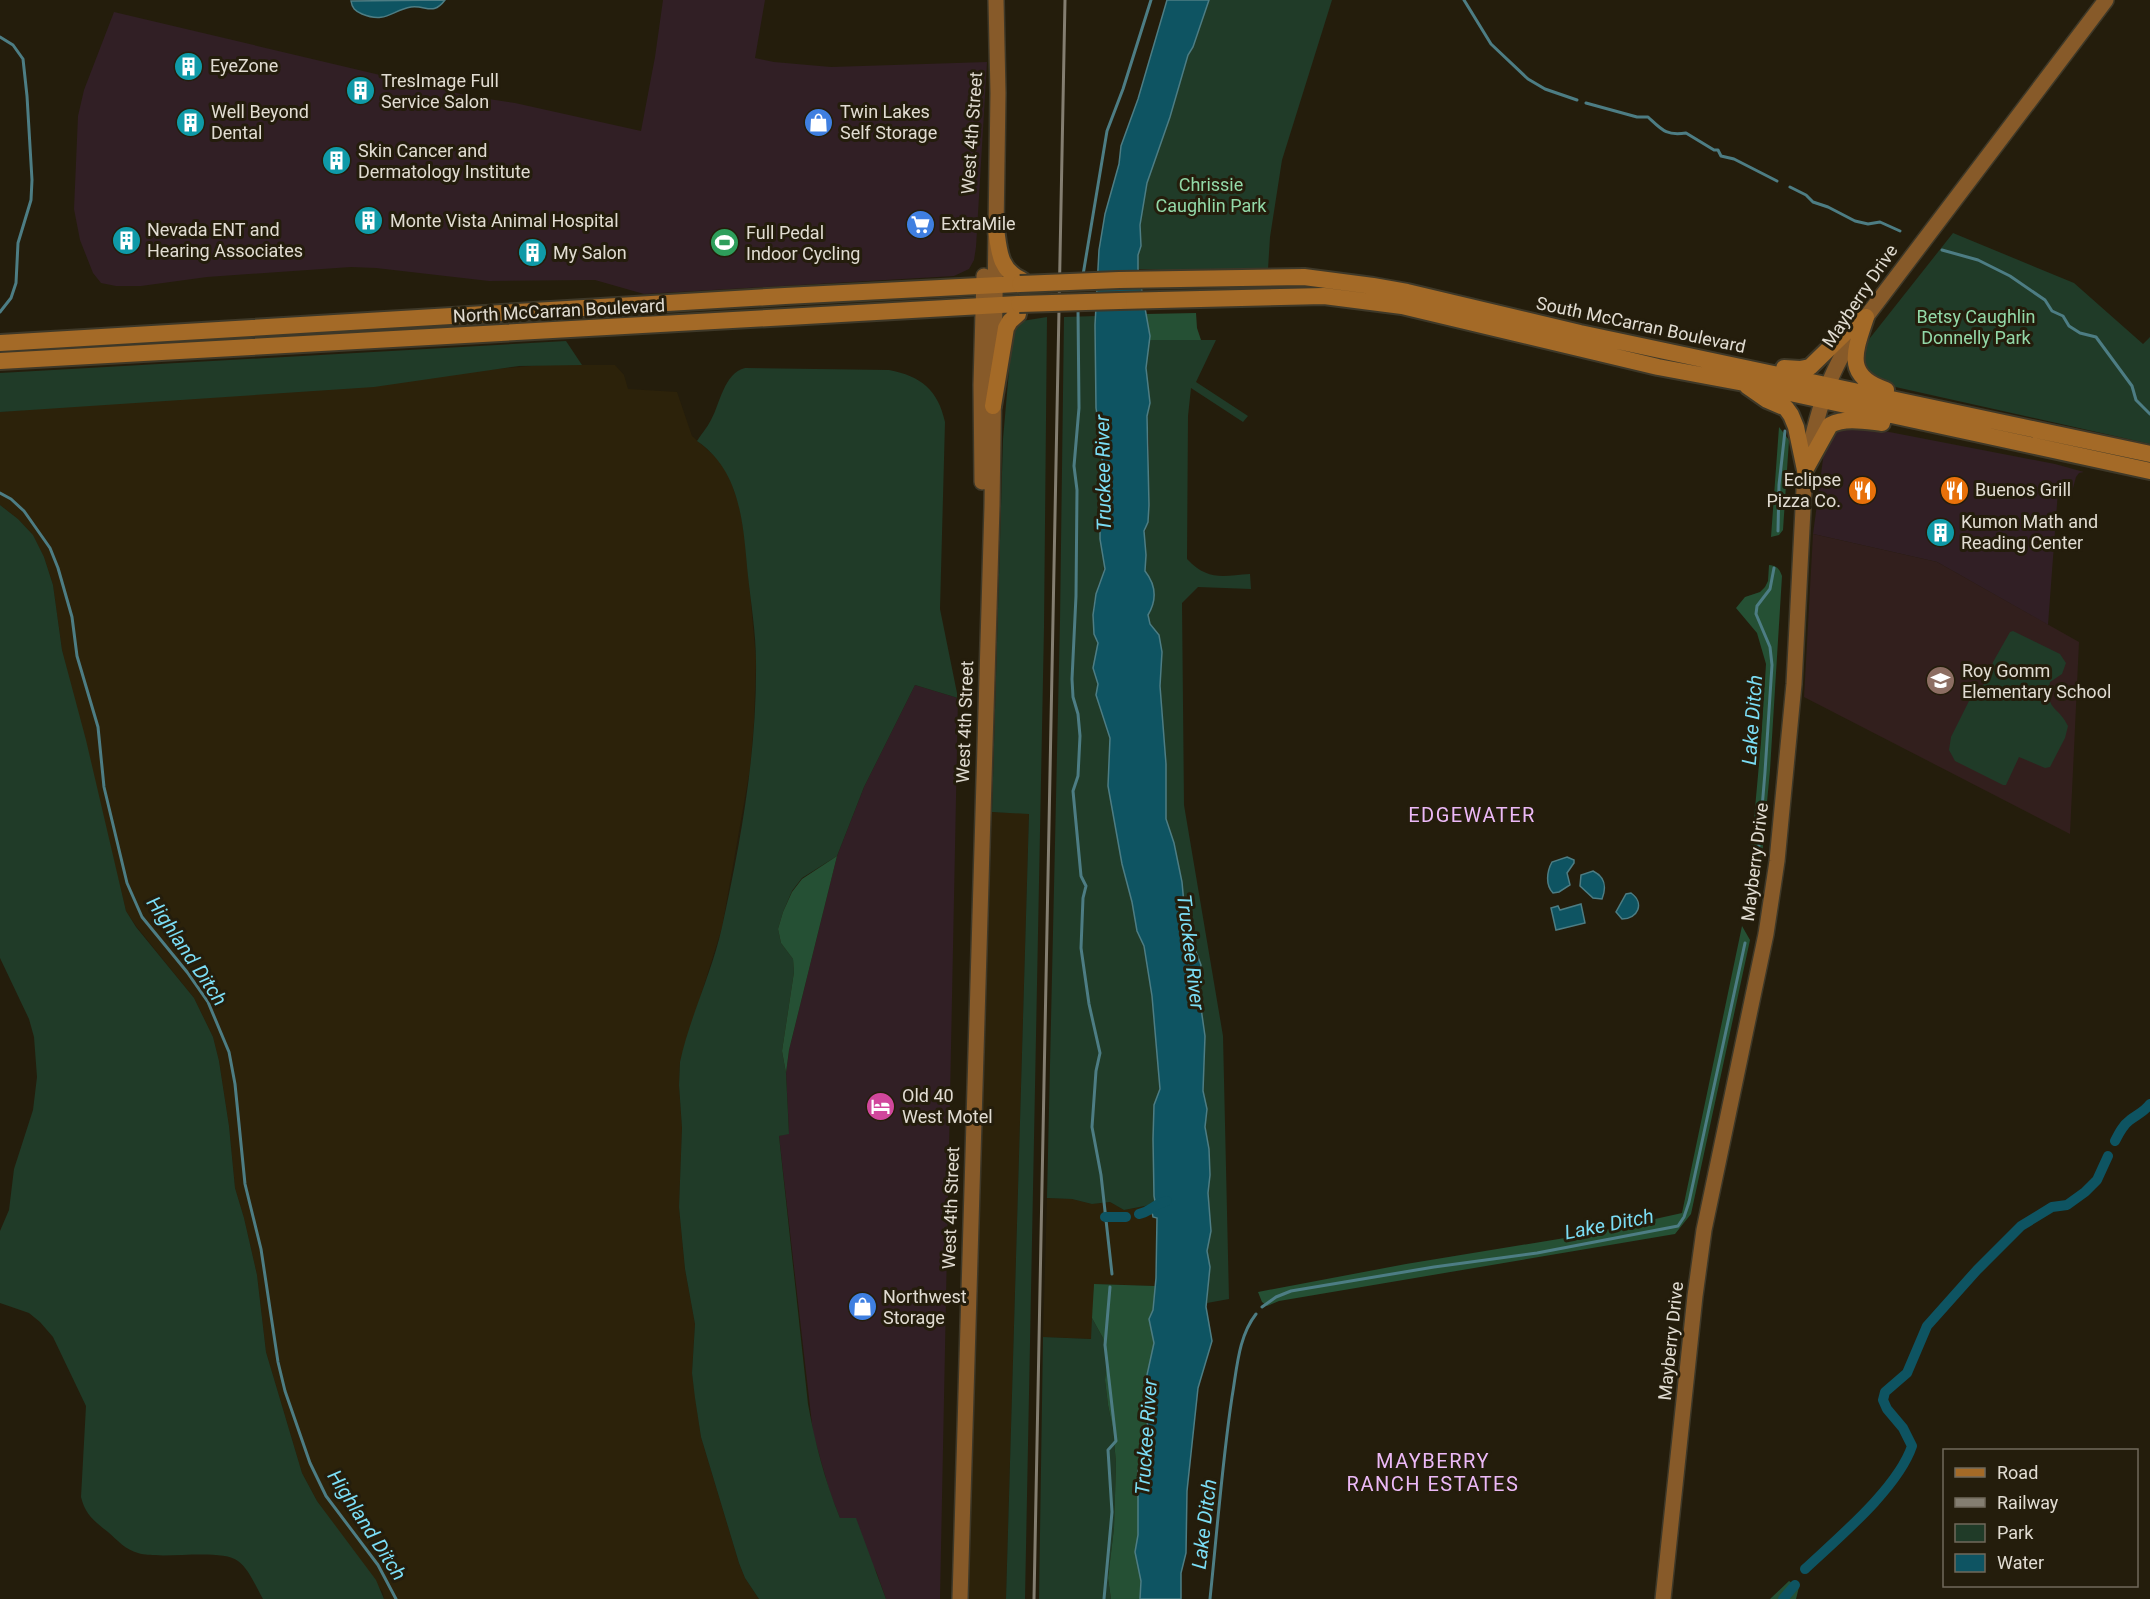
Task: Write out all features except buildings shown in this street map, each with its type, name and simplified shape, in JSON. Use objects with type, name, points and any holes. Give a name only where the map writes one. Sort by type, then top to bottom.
[{"type":"main road","name":"West 4th Street","points":[[989,285],[996,228],[996,0]]},
{"type":"main road","name":"Mayberry Drive","points":[[1663,1599],[1704,1230],[1766,934],[1777,861],[1794,684],[1805,470],[1825,394],[1839,361],[1866,317],[2106,0]]},
{"type":"main road","name":"West 4th Street","points":[[987,638],[980,420],[989,285],[987,181],[997,62]]},
{"type":"main road","points":[[996,228],[1001,261],[1007,271],[1021,282]]},
{"type":"main road","name":"South McCarran Boulevard","points":[[1062,283],[1119,280],[1304,278],[1384,288],[1580,333],[1825,394],[1950,429],[2150,471]]},
{"type":"main road","name":"North McCarran Boulevard","points":[[0,343],[1021,282],[1062,283]]},
{"type":"main road","name":"South McCarran Boulevard","points":[[1119,301],[1324,296],[1402,306],[1658,367],[1746,375]]},
{"type":"main road","name":"North McCarran Boulevard","points":[[0,361],[657,326],[988,305],[1019,309],[1070,302],[1119,301]]},
{"type":"main road","points":[[654,305],[657,326]]},
{"type":"main road","name":"West 4th Street","points":[[960,1599],[993,406],[988,305]]},
{"type":"main road","points":[[993,406],[1006,328],[1019,309]]},
{"type":"main road","points":[[1805,470],[1796,427],[1791,415],[1786,408],[1752,391],[1746,375],[1770,366],[1800,369],[1810,367],[1846,332],[1866,317]]},
{"type":"main road","points":[[1866,317],[1856,356],[1859,375],[1864,381],[1870,385],[1952,411]]},
{"type":"main road","name":"South McCarran Boulevard","points":[[1825,394],[1952,411],[2150,454]]},
{"type":"main road","points":[[1805,470],[1830,425],[1837,421],[1852,420],[1950,429]]},
{"type":"main road","points":[[2070,455],[2073,437]]},
{"type":"shaded area","points":[[663,0],[765,0],[755,58],[774,62],[831,67],[987,62],[976,247],[974,260],[969,269],[954,276],[644,294],[595,280],[489,281],[351,267],[207,277],[141,286],[116,286],[101,283],[93,273],[80,240],[74,209],[78,116],[84,90],[114,12],[469,96],[515,103],[641,131]]},
{"type":"shaded area","points":[[542,365],[615,365],[624,375],[628,389],[677,392],[692,436],[718,459],[728,474],[739,504],[745,538],[756,659],[750,769],[722,928],[680,1062],[682,1128],[679,1207],[685,1269],[695,1324],[692,1373],[701,1437],[739,1563],[745,1578],[759,1599],[384,1599],[383,1593],[317,1501],[302,1473],[266,1352],[257,1275],[235,1188],[229,1126],[213,1037],[194,998],[126,911],[62,650],[53,585],[44,557],[33,535],[0,505],[0,412]]},
{"type":"shaded area","points":[[1848,424],[2055,464],[2084,472],[2079,473],[2076,477],[2072,492],[2060,488],[2058,491],[2048,625],[1937,562],[1813,534],[1828,434]]},
{"type":"shaded area","name":"Roy Gomm Elementary School","points":[[1813,534],[1937,562],[2079,642],[2070,834],[1804,697]]},
{"type":"shaded area","points":[[915,685],[958,698],[940,1599],[886,1599],[876,1571],[840,1518],[830,1493],[813,1433],[779,1136],[789,1133],[786,1073],[789,1050],[837,856],[864,787]]},
{"type":"shaded area","points":[[992,812],[1029,813],[1006,1599],[968,1599]]},
{"type":"shaded area","points":[[1047,1198],[1072,1199],[1092,1204],[1110,1202],[1124,1210],[1155,1204],[1157,1207],[1155,1286],[1094,1284],[1092,1339],[1043,1337]]},
{"type":"green space","name":"Chrissie Caughlin Park","points":[[1209,0],[1332,0],[1282,160],[1270,237],[1268,269],[1191,271],[1138,269],[1138,255],[1141,246],[1140,225],[1147,183],[1188,55],[1193,47]]},
{"type":"green space","name":"Betsy Caughlin Donnelly Park","points":[[1953,233],[2074,283],[2143,344],[2150,337],[2150,444],[1891,386],[1876,382],[1862,368],[1863,350],[1870,338]]},
{"type":"green space","points":[[1196,313],[1201,340],[1149,340],[1145,314]]},
{"type":"green space","points":[[1096,316],[1098,446],[1105,469],[1104,567],[1094,606],[1093,625],[1098,643],[1093,668],[1098,684],[1096,695],[1110,738],[1109,768],[1122,864],[1137,931],[1144,946],[1152,996],[1160,1089],[1154,1105],[1155,1204],[1124,1210],[1110,1202],[1092,1204],[1072,1199],[1047,1198],[1060,621],[1064,317]]},
{"type":"green space","points":[[1047,317],[1044,627],[1025,1599],[1006,1599],[1029,814],[992,812],[1003,439],[1012,336],[1022,321]]},
{"type":"green space","points":[[1149,340],[1216,340],[1196,382],[1248,416],[1243,422],[1191,388],[1188,416],[1187,559],[1202,571],[1216,576],[1250,574],[1251,589],[1198,587],[1182,603],[1184,805],[1223,1036],[1229,1299],[1207,1303],[1210,1267],[1207,1251],[1211,1231],[1208,1193],[1209,1149],[1205,1127],[1207,1109],[1203,1091],[1205,1036],[1197,980],[1201,965],[1195,949],[1187,938],[1189,923],[1182,882],[1174,843],[1166,819],[1166,764],[1160,686],[1162,652],[1159,635],[1150,624],[1148,615],[1153,604],[1154,593],[1145,571],[1144,540],[1148,522],[1147,416],[1150,402],[1146,368]]},
{"type":"green space","points":[[566,341],[582,365],[519,366],[374,387],[0,412],[0,373]]},
{"type":"green space","points":[[745,368],[889,370],[910,376],[926,386],[938,401],[945,422],[940,609],[958,698],[915,685],[864,787],[837,856],[802,878],[792,891],[778,929],[781,943],[793,959],[794,972],[782,1051],[786,1073],[789,1134],[779,1136],[808,1404],[821,1462],[840,1518],[856,1518],[886,1599],[759,1599],[745,1578],[739,1563],[701,1437],[692,1373],[695,1324],[685,1269],[679,1207],[682,1128],[680,1062],[722,927],[751,762],[756,695],[754,629],[738,501],[723,468],[697,441],[711,420],[727,382],[738,371]]},
{"type":"green space","points":[[1779,427],[1789,440],[1783,530],[1779,535],[1771,537]]},
{"type":"green space","points":[[0,505],[33,535],[44,557],[53,585],[62,650],[86,740],[126,911],[136,927],[194,998],[213,1037],[229,1126],[235,1188],[257,1275],[266,1352],[302,1473],[317,1501],[376,1580],[384,1599],[263,1599],[246,1569],[230,1557],[148,1555],[134,1552],[122,1544],[94,1521],[81,1497],[86,1406],[53,1337],[29,1313],[0,1303],[0,1231],[9,1210],[14,1169],[33,1110],[37,1077],[34,1037],[29,1019],[0,958]]},
{"type":"green space","points":[[1769,565],[1777,568],[1782,576],[1770,770],[1760,878],[1755,892],[1747,897],[1766,664],[1757,633],[1736,608],[1745,597],[1760,592],[1765,587],[1768,581]]},
{"type":"green space","points":[[2013,631],[2060,654],[2066,663],[2062,674],[2050,682],[2049,698],[2068,726],[2065,738],[2050,767],[2045,768],[2019,757],[2006,785],[2003,785],[1955,761],[1949,750],[1951,737],[1971,697],[1989,679],[1993,662],[2010,632]]},
{"type":"green space","points":[[837,856],[789,1050],[786,1073],[782,1051],[794,972],[793,959],[781,943],[778,929],[792,892],[802,879]]},
{"type":"green space","points":[[1742,926],[1750,940],[1691,1214],[1675,1234],[1279,1301],[1267,1306],[1262,1302],[1258,1292],[1406,1264],[1583,1235],[1682,1213]]},
{"type":"green space","points":[[1094,1284],[1155,1286],[1153,1310],[1149,1319],[1154,1343],[1145,1384],[1148,1433],[1138,1471],[1138,1535],[1135,1552],[1141,1581],[1140,1599],[1111,1599],[1108,1578],[1114,1528],[1116,1463],[1105,1380],[1107,1362],[1103,1338],[1092,1318]]},
{"type":"green space","points":[[1092,1318],[1103,1338],[1107,1362],[1105,1380],[1116,1463],[1114,1528],[1108,1578],[1111,1599],[1039,1599],[1043,1337],[1091,1339]]},
{"type":"green space","points":[[1789,1581],[1799,1587],[1796,1599],[1770,1599]]},
{"type":"water","points":[[445,0],[437,8],[411,7],[377,18],[357,12],[351,1]]},
{"type":"water","name":"Truckee River","points":[[1167,0],[1209,0],[1193,47],[1188,55],[1147,183],[1140,225],[1141,246],[1138,255],[1138,269],[1150,336],[1146,368],[1150,403],[1147,416],[1149,505],[1148,522],[1144,531],[1145,571],[1154,593],[1153,604],[1148,615],[1150,624],[1159,635],[1162,652],[1160,686],[1166,764],[1166,819],[1174,843],[1182,882],[1189,923],[1187,938],[1195,949],[1201,965],[1197,980],[1205,1036],[1203,1091],[1207,1109],[1205,1127],[1209,1149],[1208,1193],[1211,1231],[1207,1251],[1210,1267],[1206,1307],[1212,1341],[1198,1388],[1187,1491],[1186,1553],[1181,1573],[1181,1599],[1140,1599],[1141,1581],[1135,1552],[1138,1535],[1138,1471],[1148,1433],[1145,1384],[1154,1343],[1149,1319],[1153,1310],[1156,1278],[1157,1218],[1153,1217],[1152,1212],[1156,1207],[1153,1139],[1154,1105],[1160,1089],[1152,996],[1144,946],[1137,931],[1122,864],[1108,786],[1110,738],[1096,695],[1098,684],[1093,668],[1098,643],[1094,634],[1093,615],[1096,594],[1105,569],[1100,539],[1100,507],[1105,469],[1098,446],[1095,325],[1099,250],[1105,214],[1119,164],[1121,146],[1138,99]]},
{"type":"water","points":[[1567,857],[1574,860],[1567,873],[1570,885],[1553,893],[1548,882],[1550,866],[1552,862]]},
{"type":"water","points":[[1593,871],[1604,882],[1602,899],[1593,898],[1580,886],[1581,875]]},
{"type":"water","points":[[1631,893],[1638,901],[1638,910],[1632,916],[1622,919],[1616,912],[1626,894]]},
{"type":"water","points":[[1581,904],[1585,923],[1556,930],[1551,908],[1558,906],[1560,910]]},
{"type":"waterway","points":[[1083,275],[1107,131],[1151,0]]},
{"type":"waterway","points":[[1464,0],[1491,44],[1528,79],[1545,89],[1577,100]]},
{"type":"waterway","name":"Highland Ditch","points":[[0,37],[13,45],[23,59],[32,180],[31,200],[18,243],[16,283],[11,298],[0,312]]},
{"type":"waterway","points":[[1586,103],[1637,117],[1648,117],[1669,133],[1686,133],[1714,150],[1718,150],[1721,156],[1734,159],[1777,181]]},
{"type":"waterway","points":[[1790,187],[1806,195],[1813,202],[1855,221],[1868,224],[1880,222],[1900,231]]},
{"type":"waterway","points":[[1942,250],[1978,260],[2010,276],[2045,300],[2052,311],[2063,316],[2069,326],[2080,333],[2096,337],[2132,386],[2136,400],[2150,414]]},
{"type":"waterway","points":[[1078,309],[1079,408],[1074,466],[1077,490],[1076,596],[1072,679],[1080,736],[1078,776],[1073,791],[1081,876],[1086,886],[1083,898],[1081,948],[1089,1004],[1100,1053],[1096,1071],[1092,1127],[1101,1175],[1112,1274]]},
{"type":"waterway","name":"Lake Ditch","points":[[1778,531],[1779,485],[1785,431]]},
{"type":"waterway","name":"Highland Ditch","points":[[0,493],[24,511],[50,548],[58,568],[72,617],[77,656],[98,727],[104,787],[127,883],[142,917],[187,972],[208,1002],[229,1052],[235,1084],[245,1184],[261,1249],[278,1362],[285,1391],[310,1463],[326,1496],[378,1565],[396,1599]]},
{"type":"waterway","name":"Lake Ditch","points":[[1756,881],[1772,665],[1770,647],[1756,614],[1757,606],[1770,589],[1774,568]]},
{"type":"waterway","name":"Lake Ditch","points":[[1262,1307],[1276,1297],[1291,1291],[1434,1267],[1537,1253],[1678,1226],[1689,1202],[1745,943]]},
{"type":"waterway","points":[[2115,1141],[2125,1124],[2150,1104]]},
{"type":"waterway","points":[[1805,1569],[1866,1512],[1905,1462],[1912,1446],[1903,1428],[1887,1409],[1883,1400],[1885,1392],[1907,1373],[1927,1326],[1977,1270],[2021,1226],[2052,1207],[2067,1205],[2085,1192],[2097,1180],[2108,1156]]},
{"type":"waterway","points":[[1139,1214],[1167,1201]]},
{"type":"waterway","points":[[1105,1217],[1126,1217]]},
{"type":"waterway","points":[[1104,1599],[1112,1512],[1108,1450],[1116,1441],[1105,1345],[1110,1287]]},
{"type":"waterway","name":"Lake Ditch","points":[[1210,1599],[1225,1447],[1237,1364],[1245,1333],[1256,1314]]},
{"type":"waterway","points":[[1783,1599],[1795,1585]]},
{"type":"railway","points":[[1034,1599],[1065,0]]},
{"type":"place","name":"EyeZone","points":[[189,66]]},
{"type":"place","name":"TresImage Full Service Salon","points":[[360,91]]},
{"type":"place","name":"Well Beyond Dental","points":[[190,122]]},
{"type":"place","name":"Twin Lakes Self Storage","points":[[819,122]]},
{"type":"place","name":"Skin Cancer and Dermatology Institute","points":[[337,161]]},
{"type":"place","name":"Monte Vista Animal Hospital","points":[[369,221]]},
{"type":"place","name":"ExtraMile","points":[[920,224]]},
{"type":"place","name":"Nevada ENT and Hearing Associates","points":[[126,240]]},
{"type":"place","name":"Full Pedal Indoor Cycling","points":[[725,243]]},
{"type":"place","name":"My Salon","points":[[532,253]]},
{"type":"place","name":"Eclipse Pizza Co.","points":[[1862,490]]},
{"type":"place","name":"Buenos Grill","points":[[1954,490]]},
{"type":"place","name":"Kumon Math and Reading Center","points":[[1940,532]]},
{"type":"place","name":"Roy Gomm Elementary School","points":[[1941,681]]},
{"type":"place","name":"Old 40 West Motel","points":[[881,1106]]},
{"type":"place","name":"Northwest Storage","points":[[862,1307]]},
{"type":"district","name":"EDGEWATER","points":[[1472,815]]},
{"type":"district","name":"MAYBERRY RANCH ESTATES","points":[[1433,1472]]}]
